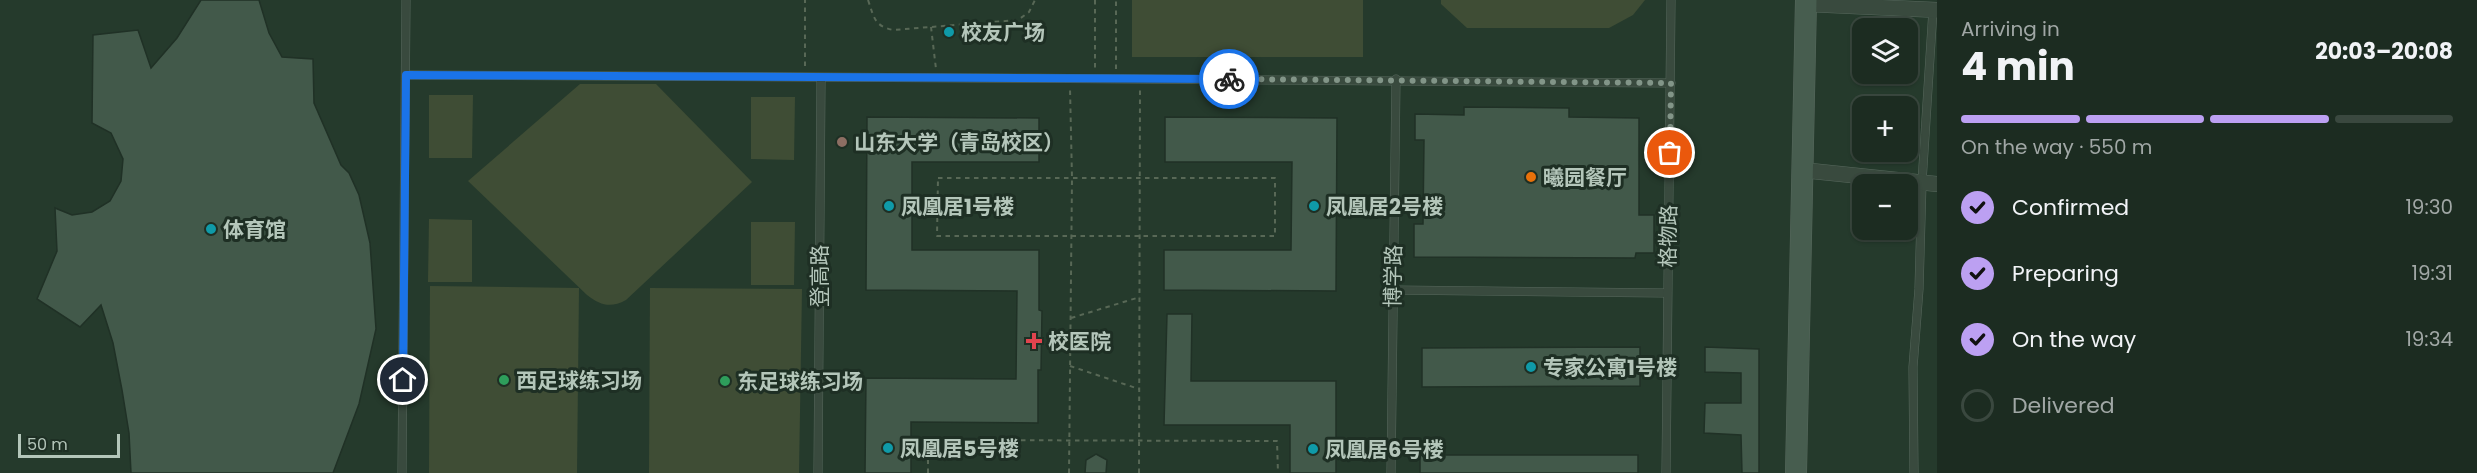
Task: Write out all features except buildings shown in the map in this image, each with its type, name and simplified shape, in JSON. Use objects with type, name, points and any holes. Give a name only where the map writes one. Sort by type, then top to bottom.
[{"type":"main road","points":[[1796,473],[1806,2]]},
{"type":"street","points":[[1806,2],[1934,7]]},
{"type":"street","points":[[1802,170],[1929,183]]},
{"type":"lane","points":[[402,473],[406,0]]},
{"type":"lane","name":"格物路","points":[[1666,473],[1671,0]]},
{"type":"lane","points":[[1914,473],[1913,367],[1929,183],[1934,7]]},
{"type":"lane","points":[[406,75],[805,79],[1396,79],[1671,83]]},
{"type":"lane","name":"登高路","points":[[818,473],[821,79]]},
{"type":"lane","name":"博学路","points":[[1391,473],[1396,79]]},
{"type":"lane","points":[[1393,290],[1667,293]]},
{"type":"path","points":[[805,0],[805,79]]},
{"type":"path","points":[[868,0],[873,16],[883,27],[902,30],[1018,20],[1029,12],[1035,0]]},
{"type":"path","points":[[1095,0],[1095,79]]},
{"type":"path","points":[[1116,0],[1116,79]]},
{"type":"path","points":[[931,27],[936,57],[936,79]]},
{"type":"path","points":[[1069,79],[1072,178],[1069,473]]},
{"type":"path","points":[[1139,473],[1140,79]]},
{"type":"path","points":[[938,178],[1072,178],[1275,178],[1275,236],[937,236],[938,178]]},
{"type":"path","points":[[1071,318],[1140,297]]},
{"type":"path","points":[[1070,366],[1140,389]]},
{"type":"path","points":[[928,473],[928,440],[1278,441],[1278,473]]},
{"type":"green space","points":[[1132,0],[1363,0],[1363,57],[1132,57]]},
{"type":"green space","points":[[1441,0],[1645,0],[1633,15],[1609,28],[1467,28],[1441,4]]},
{"type":"green space","points":[[580,84],[656,84],[752,182],[626,300],[611,305],[597,302],[587,295],[468,181]]},
{"type":"green space","points":[[429,95],[473,95],[472,158],[429,158]]},
{"type":"green space","points":[[751,97],[795,97],[794,160],[751,159]]},
{"type":"green space","points":[[429,219],[472,220],[472,282],[428,282]]},
{"type":"green space","points":[[751,222],[795,222],[794,285],[751,285]]},
{"type":"green space","name":"西足球练习场","points":[[430,286],[579,288],[577,473],[429,473]]},
{"type":"green space","name":"东足球练习场","points":[[650,288],[802,289],[799,473],[649,473]]},
{"type":"way so far","points":[[1229,79],[1671,83],[1670,153]]},
{"type":"place","name":"校友广场","points":[[949,32]]},
{"type":"place","name":"山东大学（青岛校区）","points":[[842,142]]},
{"type":"place","name":"曦园餐厅","points":[[1531,177]]},
{"type":"place","name":"凤凰居1号楼","points":[[889,206]]},
{"type":"place","name":"凤凰居2号楼","points":[[1314,206]]},
{"type":"place","name":"体育馆","points":[[211,229]]},
{"type":"place","name":"校医院","points":[[1034,341]]},
{"type":"place","name":"专家公寓1号楼","points":[[1531,367]]},
{"type":"place","name":"西足球练习场","points":[[504,380]]},
{"type":"place","name":"东足球练习场","points":[[725,381]]},
{"type":"place","name":"凤凰居5号楼","points":[[888,448]]},
{"type":"place","name":"凤凰居6号楼","points":[[1313,449]]},
{"type":"route","points":[[403,380],[406,75],[805,79],[1229,79]]}]
